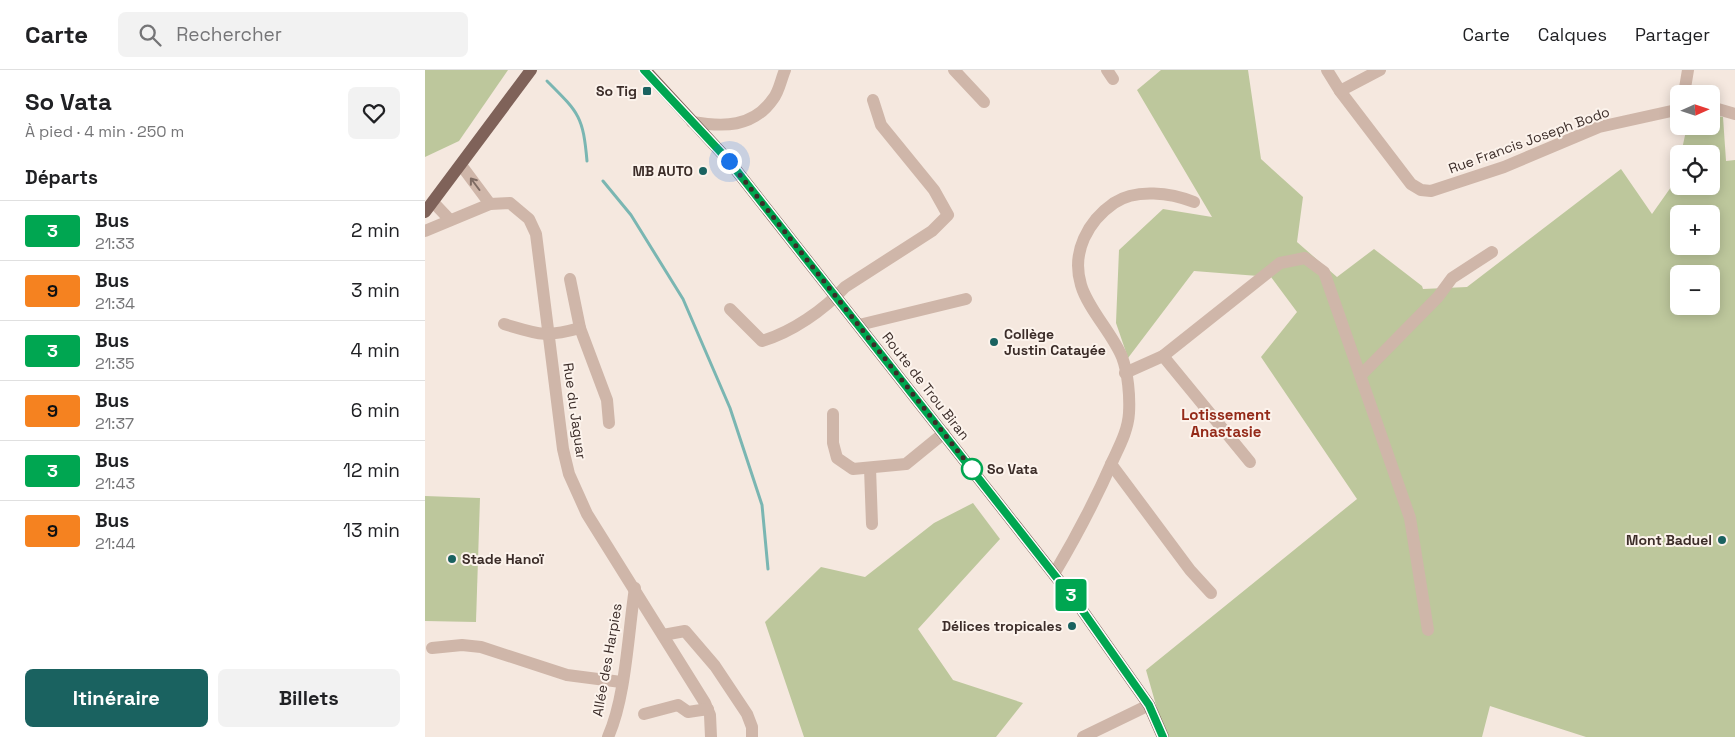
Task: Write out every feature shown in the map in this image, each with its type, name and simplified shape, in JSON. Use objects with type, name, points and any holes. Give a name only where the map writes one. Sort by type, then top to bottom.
[{"type":"main road","points":[[493,122],[522,70]]},
{"type":"main road","points":[[429,207],[531,70]]},
{"type":"main road","name":"Route de Trou Biran","points":[[647,71],[729,161],[1082,610],[1149,705],[1163,737]]},
{"type":"street","points":[[692,122],[712,125],[750,121],[774,99],[785,70]]},
{"type":"street","points":[[954,70],[983,102]]},
{"type":"street","name":"Rue Francis Joseph Bodo","points":[[1327,70],[1340,91],[1411,184],[1431,192],[1504,167],[1599,127],[1670,111]]},
{"type":"street","points":[[1340,91],[1379,70]]},
{"type":"street","points":[[1686,85],[1688,70]]},
{"type":"street","points":[[730,309],[762,341],[779,336],[836,297],[845,287],[931,231],[947,215],[934,190],[881,125],[873,100]]},
{"type":"street","points":[[1720,110],[1735,114]]},
{"type":"street","points":[[461,165],[489,204]]},
{"type":"street","points":[[1054,574],[1083,523],[1111,464],[1125,432],[1129,414],[1122,358],[1081,285],[1079,259],[1081,241],[1099,213],[1117,201],[1140,195],[1162,194],[1180,196],[1194,202]]},
{"type":"street","name":"Rue du Jaguar","points":[[425,231],[489,204],[510,203],[529,219],[536,234],[563,449],[569,474],[587,514],[635,588],[708,709],[711,737]]},
{"type":"street","points":[[429,207],[450,220]]},
{"type":"street","points":[[1361,375],[1432,303],[1452,278],[1492,252]]},
{"type":"street","points":[[1125,373],[1163,356],[1280,263],[1305,258],[1324,272],[1410,518],[1429,630]]},
{"type":"street","points":[[570,280],[580,328],[607,400],[609,423]]},
{"type":"street","points":[[859,325],[966,299]]},
{"type":"street","points":[[504,324],[531,333],[549,336],[580,328]]},
{"type":"street","points":[[1163,356],[1250,462]]},
{"type":"street","points":[[833,414],[833,443],[837,458],[853,469],[906,464],[944,433]]},
{"type":"street","points":[[1111,464],[1190,570],[1211,593]]},
{"type":"street","points":[[870,468],[872,524]]},
{"type":"street","name":"Allée des Harpies","points":[[608,737],[617,710],[635,588]]},
{"type":"street","points":[[663,634],[685,631],[715,666],[747,714],[751,727],[751,737]]},
{"type":"street","points":[[432,648],[462,645],[481,646],[567,675],[621,682]]},
{"type":"street","points":[[644,714],[678,705],[688,712],[708,709]]},
{"type":"street","points":[[1083,737],[1149,705]]},
{"type":"green space","points":[[425,70],[508,70],[459,141],[425,157]]},
{"type":"green space","points":[[1161,70],[1248,70],[1261,159],[1303,197],[1297,242],[1337,277],[1374,249],[1422,286],[1423,289],[1467,287],[1621,169],[1652,214],[1670,188],[1670,195],[1720,195],[1720,145],[1683,145],[1685,135],[1720,135],[1720,116],[1723,117],[1726,161],[1735,160],[1735,737],[1586,737],[1490,706],[1482,737],[1165,737],[1146,670],[1357,499],[1261,357],[1297,312],[1271,277],[1194,271],[1128,358],[1116,323],[1119,250],[1163,209],[1212,217],[1137,90]]},
{"type":"green space","name":"Stade Hanoï","points":[[425,496],[480,498],[476,622],[425,621]]},
{"type":"green space","points":[[973,503],[1000,539],[918,629],[953,680],[1023,703],[996,737],[804,737],[765,622],[821,567],[865,577],[934,523]]},
{"type":"waterway","points":[[547,81],[578,116],[584,134],[587,161]]},
{"type":"waterway","points":[[603,181],[631,215],[683,299],[730,408],[762,505],[768,569]]},
{"type":"bus line","name":"3","points":[[644,70],[729,161],[932,417],[1082,610],[1149,705],[1163,737]]},
{"type":"place","name":"So Tig","points":[[647,91]]},
{"type":"place","name":"MB AUTO","points":[[703,171]]},
{"type":"place","name":"Collège Justin Catayée","points":[[994,342]]},
{"type":"place","name":"So Vata","points":[[972,469]]},
{"type":"place","name":"Mont Baduel","points":[[1722,540]]},
{"type":"place","name":"Stade Hanoï","points":[[452,559]]},
{"type":"place","name":"Délices tropicales","points":[[1072,626]]},
{"type":"district","name":"Lotissement Anastasie","points":[[1226,424]]},
{"type":"route","points":[[729,161],[972,469]]}]
